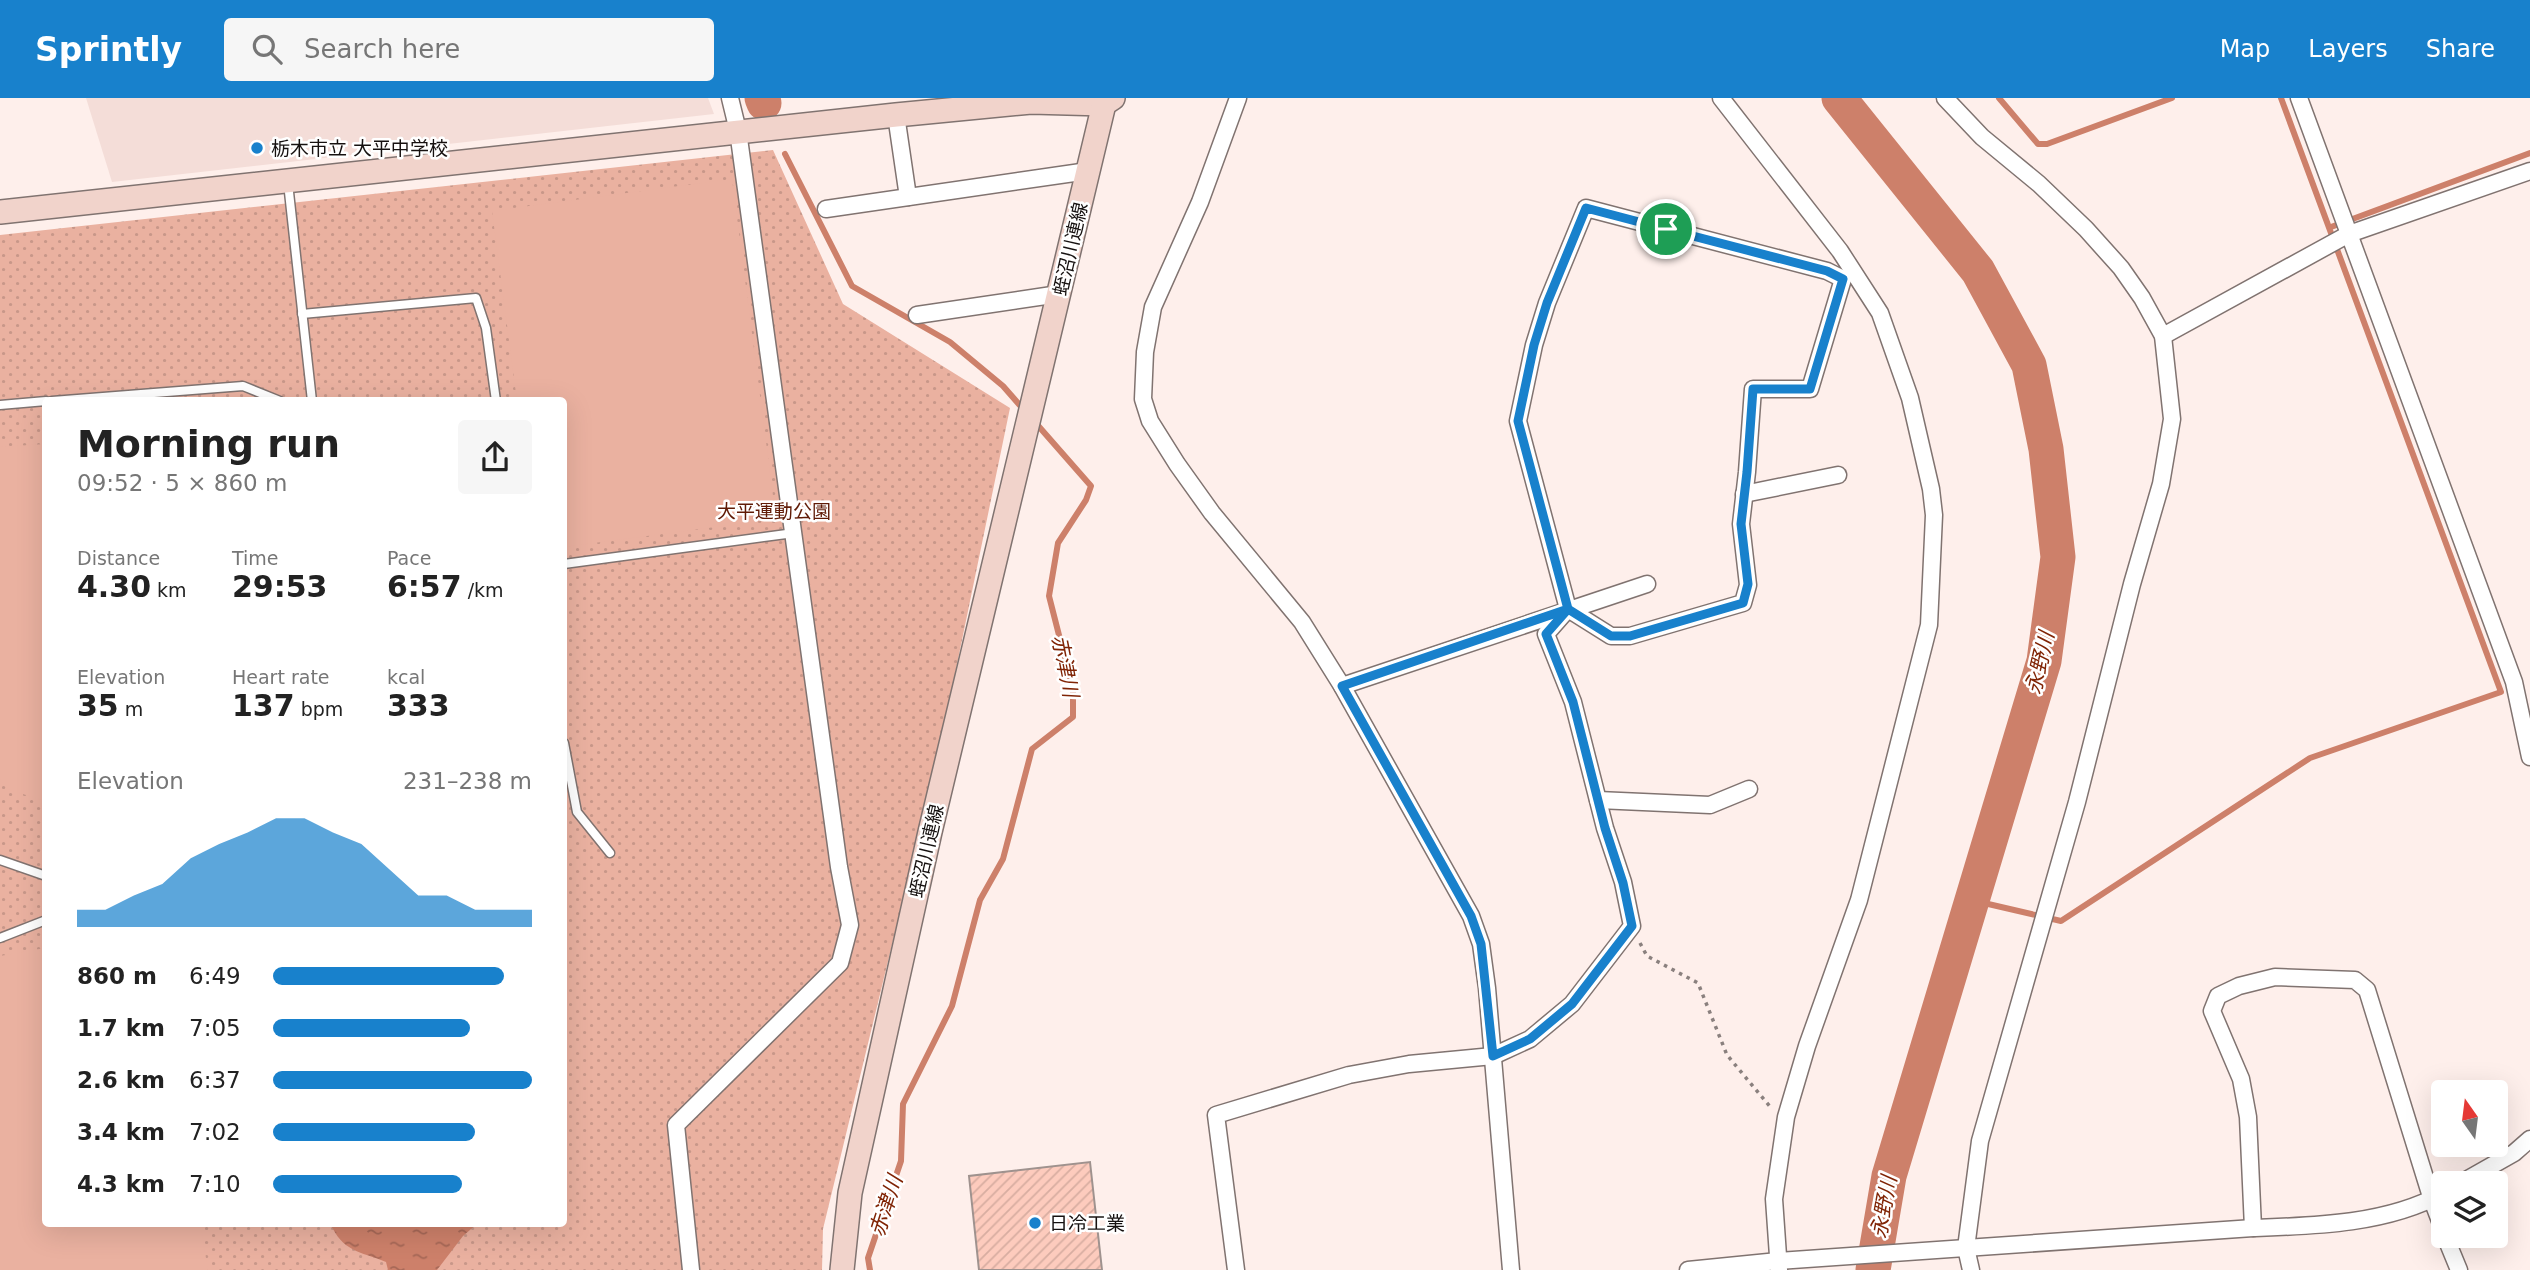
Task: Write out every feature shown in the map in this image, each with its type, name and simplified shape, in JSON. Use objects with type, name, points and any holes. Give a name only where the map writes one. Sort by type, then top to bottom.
[{"type":"main road","points":[[0,212],[896,115],[1031,102],[1109,101]]},
{"type":"main road","name":"蛭沼川連線","points":[[842,1270],[850,1193],[930,832],[1088,171],[1109,101]]},
{"type":"street","points":[[691,1270],[676,1125],[840,963],[850,925],[839,867],[738,131],[730,98]]},
{"type":"street","points":[[1238,98],[1200,202],[1153,307],[1145,352],[1143,399],[1150,421],[1177,464],[1212,513],[1302,622],[1342,686],[1471,916],[1481,944],[1511,1270]]},
{"type":"street","points":[[1721,98],[1840,251],[1880,313],[1910,398],[1931,489],[1934,515],[1929,625],[1926,638],[1859,900],[1807,1046],[1785,1124],[1774,1199],[1778,1266]]},
{"type":"street","points":[[1945,98],[1982,137],[2039,184],[2086,229],[2121,268],[2142,298],[2163,336],[2172,419],[2161,484],[2132,584],[2077,803],[1980,1141],[1966,1248],[1970,1270]]},
{"type":"street","points":[[2299,98],[2514,682],[2530,757]]},
{"type":"street","points":[[896,115],[908,197]]},
{"type":"street","points":[[826,209],[1088,171]]},
{"type":"street","points":[[2163,336],[2349,234],[2530,171]]},
{"type":"street","points":[[1586,208],[1827,271],[1843,279],[1810,389],[1753,389],[1744,494],[1741,524],[1748,584],[1743,603],[1630,636],[1611,636],[1568,609],[1518,421],[1534,345],[1547,303],[1586,208]]},
{"type":"street","points":[[917,315],[1059,294]]},
{"type":"street","points":[[1744,494],[1838,475]]},
{"type":"street","points":[[1342,686],[1647,584]]},
{"type":"street","points":[[1236,1270],[1216,1115],[1349,1075],[1409,1064],[1493,1056],[1530,1039],[1572,1004],[1632,926],[1623,883],[1573,702],[1546,634],[1568,609]]},
{"type":"street","points":[[1598,800],[1710,804],[1749,789]]},
{"type":"street","points":[[2253,1228],[2248,1117],[2244,1092],[2212,1011],[2218,996],[2239,986],[2275,978],[2355,979],[2367,990],[2431,1178]]},
{"type":"street","points":[[2482,1171],[2514,1153],[2530,1139]]},
{"type":"street","points":[[1689,1270],[1778,1266],[1966,1248],[2316,1226],[2368,1219],[2431,1198]]},
{"type":"street","points":[[2450,1248],[2459,1270]]},
{"type":"lane","points":[[288,180],[312,397]]},
{"type":"lane","points":[[302,313],[476,298],[486,328],[495,397]]},
{"type":"lane","points":[[103,397],[243,386],[270,397]]},
{"type":"lane","points":[[0,405],[42,401]]},
{"type":"lane","points":[[567,564],[794,533]]},
{"type":"lane","points":[[567,759],[577,812],[610,853]]},
{"type":"lane","points":[[0,860],[42,875]]},
{"type":"lane","points":[[0,938],[42,922]]},
{"type":"path","points":[[1632,926],[1647,956],[1698,983],[1727,1055],[1785,1124]]},
{"type":"shaded area","name":"栃木市立 大平中学校","points":[[86,98],[708,98],[714,114],[112,182]]},
{"type":"green space","name":"大平運動公園","points":[[773,150],[843,304],[1010,408],[939,751],[823,1229],[822,1270],[0,1270],[0,235]]},
{"type":"green space","points":[[732,179],[776,519],[567,547],[567,397],[516,397],[492,211]]},
{"type":"green space","points":[[42,444],[42,800],[7,789],[0,779],[0,447]]},
{"type":"green space","points":[[42,949],[42,1227],[201,1227],[208,1270],[0,1270],[0,956]]},
{"type":"water","points":[[332,1227],[473,1227],[463,1236],[437,1270],[388,1270],[386,1262],[353,1249]]},
{"type":"building","name":"日冷工業","points":[[1090,1162],[1102,1270],[979,1270],[969,1176]]},
{"type":"waterway","name":"赤津川","points":[[762,98],[764,103]]},
{"type":"waterway","name":"永野川","points":[[1839,98],[1978,271],[2029,365],[2046,449],[2058,557],[2044,661],[1889,1176],[1873,1270]]},
{"type":"waterway","points":[[1999,98],[2038,144],[2047,144],[2172,98]]},
{"type":"waterway","points":[[1971,900],[2061,921],[2310,758],[2501,692],[2281,98]]},
{"type":"waterway","points":[[2331,227],[2530,153]]},
{"type":"waterway","name":"赤津川","points":[[785,154],[852,286],[950,342],[1003,386],[1024,410]]},
{"type":"waterway","name":"赤津川","points":[[870,1270],[868,1258],[901,1161],[903,1104],[952,1006],[980,900],[1003,859],[1032,749],[1073,717],[1073,690],[1049,596],[1058,543],[1086,500],[1091,486],[1034,421]]},
{"type":"place","name":"栃木市立 大平中学校","points":[[257,148]]},
{"type":"place","name":"日冷工業","points":[[1035,1223]]},
{"type":"route","points":[[1666,229],[1586,208],[1547,303],[1534,345],[1518,421],[1568,609],[1546,634],[1573,702],[1605,828],[1623,883],[1632,926],[1572,1004],[1530,1039],[1493,1056],[1481,944],[1471,916],[1342,686],[1568,609],[1611,636],[1630,636],[1743,603],[1748,584],[1741,524],[1753,389],[1810,389],[1843,279],[1827,271],[1666,229]]}]
